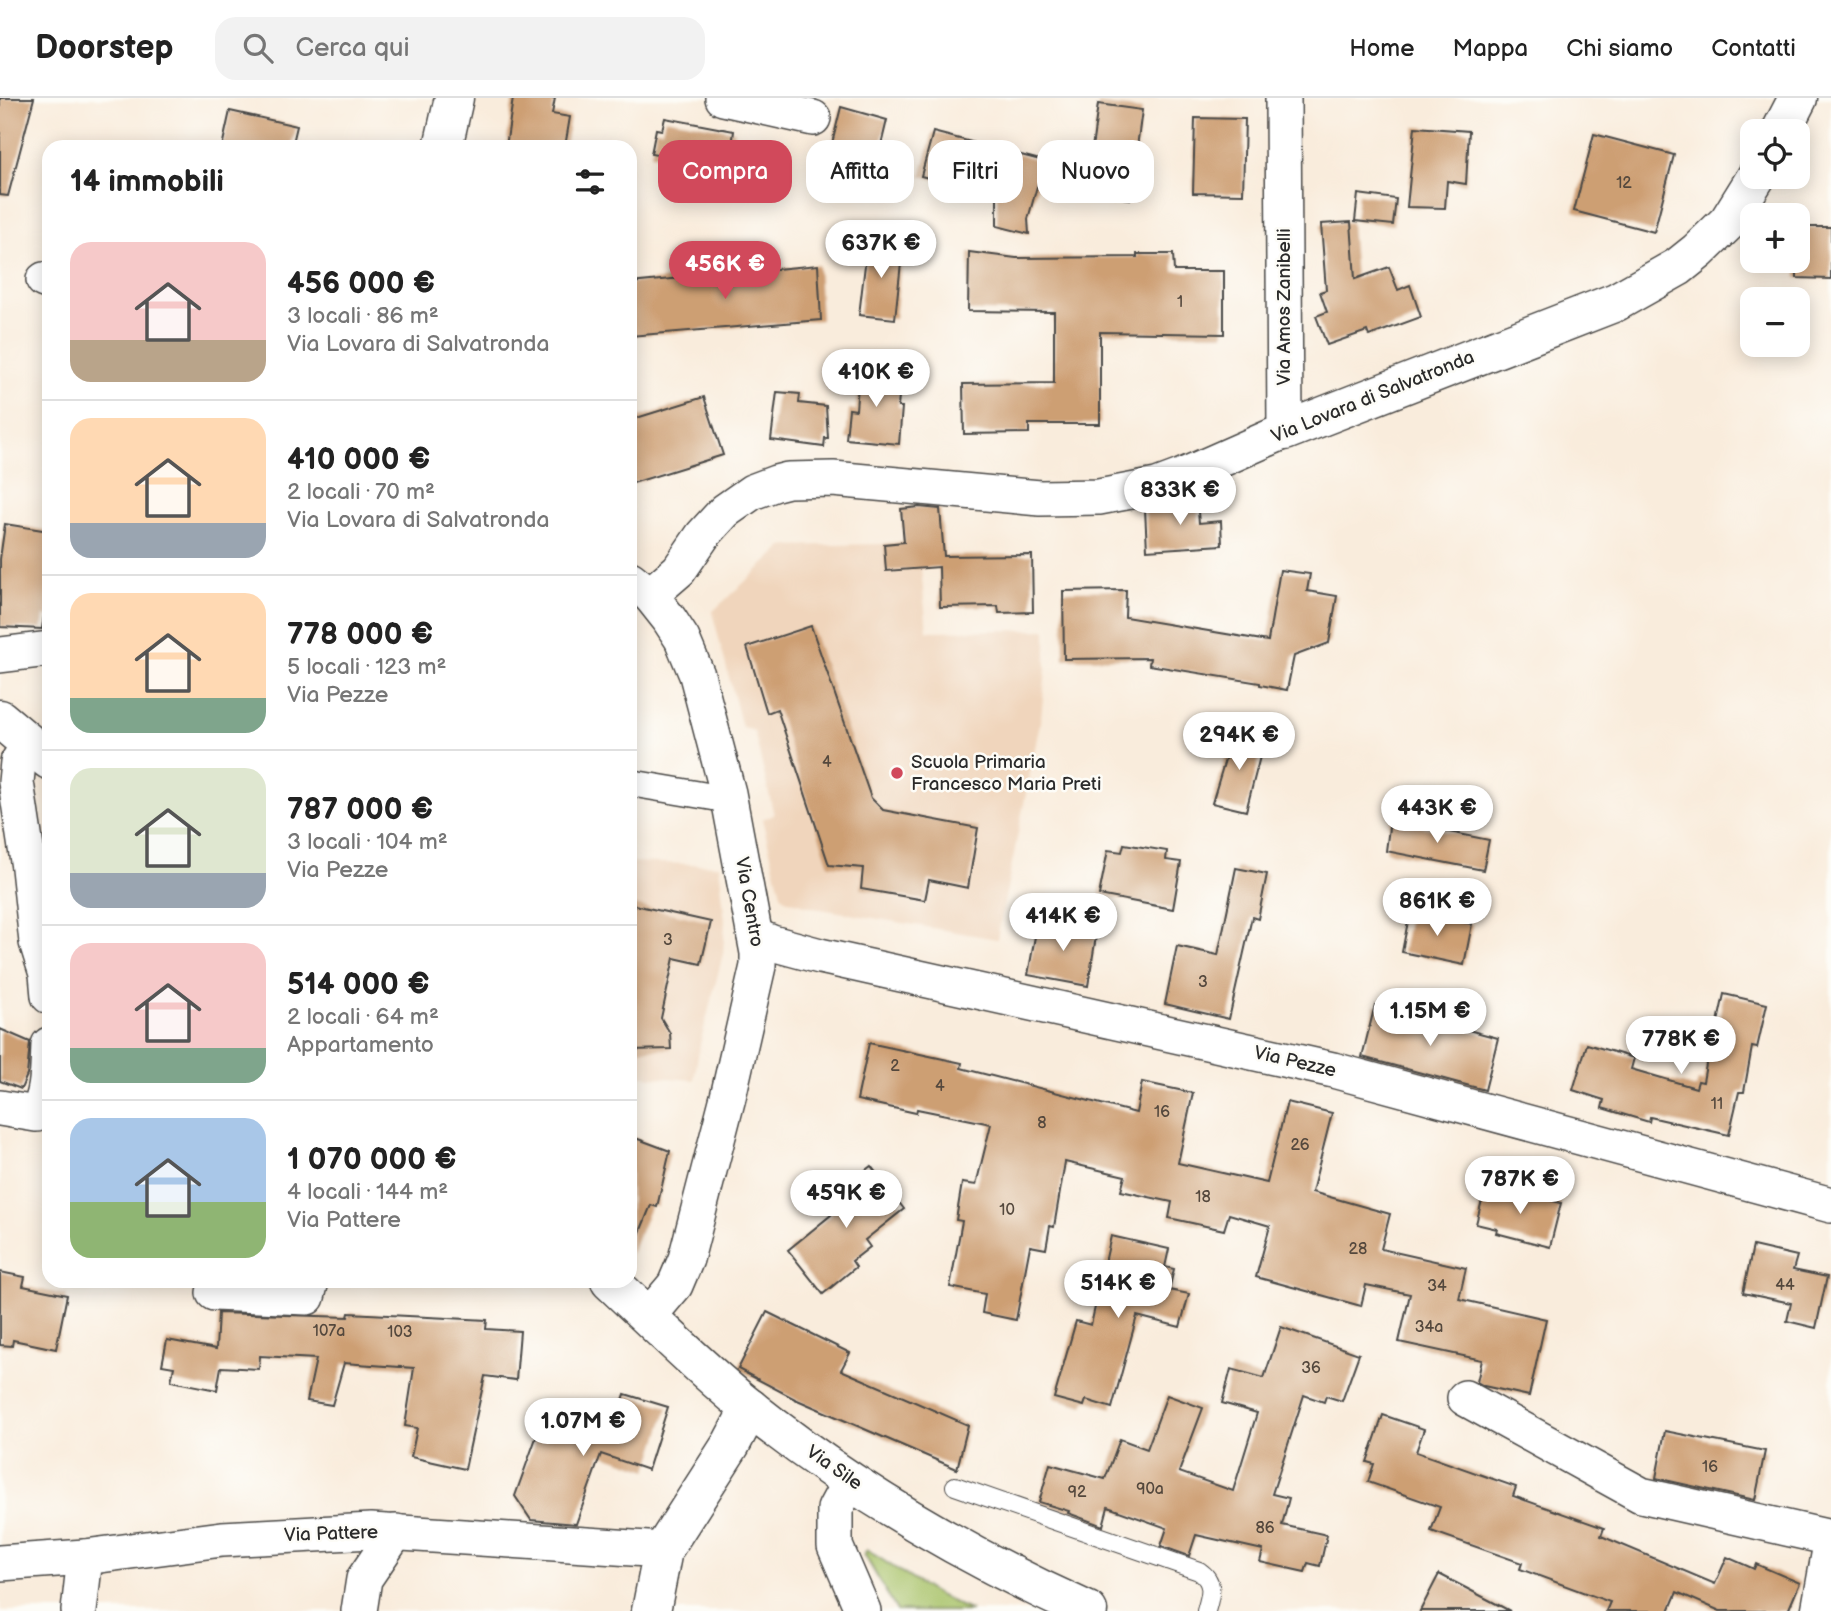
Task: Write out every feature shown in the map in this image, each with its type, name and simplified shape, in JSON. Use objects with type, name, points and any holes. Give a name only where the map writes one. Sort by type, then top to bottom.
[{"type":"street","points":[[445,140],[454,98]]},
{"type":"street","points":[[723,98],[813,118]]},
{"type":"street","name":"Via Amos Zanibelli","points":[[1283,98],[1285,431]]},
{"type":"street","points":[[1787,119],[1798,98]]},
{"type":"street","name":"Via Lovara di Salvatronda","points":[[640,587],[679,570],[725,511],[752,492],[789,480],[833,479],[1041,498],[1099,497],[1157,486],[1285,431],[1615,302],[1678,267],[1699,251],[1728,222],[1749,189]]},
{"type":"street","name":"Via Centro","points":[[640,587],[682,639],[697,675],[728,793],[755,936],[758,966],[728,1097],[686,1259],[675,1286],[648,1317]]},
{"type":"street","points":[[0,655],[42,650]]},
{"type":"street","points":[[0,719],[39,751],[18,762],[16,782],[37,942],[42,958]]},
{"type":"street","points":[[637,784],[713,797]]},
{"type":"street","name":"Via Pezze","points":[[755,936],[831,958],[1333,1070],[1831,1205]]},
{"type":"street","points":[[0,1108],[36,1114],[42,1100]]},
{"type":"street","points":[[214,1293],[307,1297],[309,1288]]},
{"type":"street","name":"Via Sile","points":[[617,1288],[750,1408],[850,1481],[953,1544],[1088,1611]]},
{"type":"street","points":[[1465,1398],[1641,1494],[1831,1538]]},
{"type":"street","points":[[651,1611],[663,1550],[731,1444],[750,1408]]},
{"type":"street","points":[[850,1481],[835,1509],[835,1546],[863,1611]]},
{"type":"street","name":"Via Pattere","points":[[0,1563],[85,1557],[222,1539],[371,1531],[663,1550]]},
{"type":"street","points":[[359,1611],[364,1579],[396,1532]]},
{"type":"street","points":[[1824,1601],[1831,1544]]},
{"type":"street","points":[[79,1611],[85,1557]]},
{"type":"lane","points":[[956,1486],[1199,1571],[1206,1576],[1211,1586],[1206,1611]]},
{"type":"shaded area","name":"Scuola Primaria Francesco Maria Preti","points":[[884,544],[886,571],[921,568],[927,631],[1046,630],[1046,670],[1041,718],[997,939],[815,908],[785,899],[781,894],[762,819],[774,815],[754,731],[742,727],[712,612],[784,546]]},
{"type":"shaded area","points":[[637,862],[719,865],[725,921],[723,954],[700,1044],[694,1080],[637,1076]]},
{"type":"green space","points":[[867,1550],[932,1592],[971,1611],[897,1611],[864,1554]]},
{"type":"building","points":[[0,98],[34,98],[8,196],[0,195]]},
{"type":"building","points":[[513,98],[555,98],[552,114],[570,117],[566,140],[507,140]]},
{"type":"building","points":[[1098,104],[1142,110],[1138,140],[1093,140]]},
{"type":"building","points":[[841,107],[887,120],[882,140],[833,140]]},
{"type":"building","points":[[230,111],[297,126],[294,140],[224,140]]},
{"type":"building","points":[[665,118],[734,131],[733,140],[658,140],[658,155],[651,154],[656,129],[662,130]]},
{"type":"building","points":[[1195,118],[1245,119],[1243,194],[1193,193]]},
{"type":"building","points":[[1415,127],[1469,131],[1466,184],[1447,181],[1445,208],[1407,207]]},
{"type":"building","points":[[933,132],[964,140],[931,140]]},
{"type":"building","points":[[1594,134],[1674,155],[1654,232],[1574,211]]},
{"type":"building","points":[[928,150],[928,178],[921,176]]},
{"type":"building","points":[[1023,156],[1037,159],[1037,186],[1028,219],[1029,234],[997,226],[997,203],[1023,203]]},
{"type":"building","points":[[1358,194],[1396,199],[1393,225],[1355,221]]},
{"type":"building","points":[[1351,222],[1355,279],[1389,267],[1398,290],[1410,285],[1421,317],[1369,336],[1367,331],[1327,345],[1316,316],[1327,312],[1320,292],[1326,290],[1321,224]]},
{"type":"building","points":[[1810,227],[1831,227],[1831,279],[1797,278],[1797,273],[1810,273]]},
{"type":"building","points":[[868,240],[903,244],[895,319],[859,315]]},
{"type":"building","points":[[969,252],[1016,258],[1173,254],[1174,271],[1224,271],[1224,334],[1100,332],[1100,424],[1029,424],[1029,433],[964,434],[963,384],[1054,383],[1054,312],[968,311]]},
{"type":"building","points":[[818,265],[821,320],[637,335],[637,282]]},
{"type":"building","points":[[859,371],[901,374],[899,444],[846,439],[849,409],[856,410]]},
{"type":"building","points":[[777,392],[800,394],[799,403],[826,406],[828,438],[825,438],[824,447],[771,440]]},
{"type":"building","points":[[704,397],[723,455],[637,482],[637,418]]},
{"type":"building","points":[[1197,501],[1199,523],[1221,521],[1222,545],[1147,550],[1145,509],[1171,502]]},
{"type":"building","points":[[901,509],[940,509],[944,556],[1032,555],[1033,612],[999,613],[998,606],[940,607],[939,567],[886,571],[884,544],[904,542]]},
{"type":"building","points":[[5,524],[42,530],[42,629],[0,627],[0,559]]},
{"type":"building","points":[[1280,570],[1310,574],[1307,591],[1337,596],[1329,643],[1294,656],[1287,690],[1149,665],[1150,658],[1064,659],[1063,591],[1126,590],[1125,617],[1268,641]]},
{"type":"building","points":[[811,626],[871,798],[883,810],[978,828],[968,888],[929,880],[925,900],[861,889],[863,868],[829,865],[777,709],[767,713],[747,647]]},
{"type":"building","points":[[1233,733],[1265,737],[1246,811],[1212,803]]},
{"type":"building","points":[[1390,820],[1489,840],[1483,870],[1386,851]]},
{"type":"building","points":[[1124,844],[1167,851],[1166,860],[1181,862],[1173,909],[1099,895],[1108,850],[1122,852]]},
{"type":"building","points":[[1236,868],[1267,874],[1258,919],[1252,917],[1229,1019],[1165,1004],[1177,946],[1218,955]]},
{"type":"building","points":[[637,906],[711,922],[701,964],[674,958],[661,1018],[670,1033],[671,1049],[637,1050]]},
{"type":"building","points":[[1410,911],[1472,924],[1464,965],[1402,952]]},
{"type":"building","points":[[1038,920],[1097,930],[1088,986],[1028,975]]},
{"type":"building","points":[[1724,994],[1767,1004],[1757,1048],[1752,1047],[1744,1092],[1739,1092],[1729,1135],[1650,1117],[1649,1122],[1602,1108],[1604,1100],[1573,1090],[1587,1044],[1634,1058],[1631,1069],[1696,1088],[1698,1081],[1703,1082],[1711,1036],[1715,1036]]},
{"type":"building","points":[[1375,1005],[1498,1038],[1485,1090],[1362,1057]]},
{"type":"building","points":[[0,1029],[30,1042],[27,1075],[21,1089],[0,1081]]},
{"type":"building","points":[[869,1043],[962,1063],[961,1068],[1136,1113],[1142,1082],[1193,1093],[1178,1163],[1267,1183],[1287,1102],[1332,1113],[1312,1192],[1390,1214],[1381,1249],[1466,1268],[1459,1299],[1546,1319],[1529,1396],[1477,1382],[1482,1360],[1399,1342],[1410,1294],[1366,1285],[1361,1306],[1256,1277],[1270,1226],[1229,1214],[1224,1230],[1169,1218],[1172,1202],[1121,1191],[1125,1176],[1065,1162],[1054,1227],[1050,1226],[1046,1249],[1030,1246],[1016,1320],[982,1313],[985,1294],[950,1287],[962,1221],[956,1220],[962,1183],[976,1185],[991,1124],[917,1109],[916,1113],[857,1100]]},
{"type":"building","points":[[637,1139],[670,1151],[657,1207],[651,1205],[637,1239]]},
{"type":"building","points":[[871,1166],[904,1209],[865,1240],[870,1247],[852,1261],[856,1267],[823,1294],[788,1250],[831,1215],[828,1211],[841,1199],[836,1193]]},
{"type":"building","points":[[1506,1189],[1561,1203],[1550,1247],[1496,1233],[1497,1229],[1476,1224],[1484,1192],[1504,1198]]},
{"type":"building","points":[[1111,1236],[1169,1249],[1165,1267],[1174,1269],[1169,1290],[1189,1294],[1180,1327],[1137,1316],[1112,1408],[1086,1400],[1084,1406],[1054,1398],[1076,1321],[1091,1325]]},
{"type":"building","points":[[1753,1246],[1797,1256],[1793,1270],[1827,1277],[1816,1328],[1787,1321],[1791,1303],[1743,1293]]},
{"type":"building","points":[[0,1272],[25,1277],[23,1286],[67,1295],[56,1349],[13,1340],[12,1346],[0,1345]]},
{"type":"building","points":[[767,1312],[850,1353],[841,1370],[968,1425],[957,1469],[795,1399],[738,1369]]},
{"type":"building","points":[[218,1313],[348,1317],[349,1313],[487,1320],[486,1329],[520,1331],[516,1380],[485,1376],[465,1469],[411,1457],[417,1428],[405,1426],[414,1368],[344,1363],[332,1405],[307,1401],[316,1359],[260,1356],[259,1369],[221,1367],[217,1390],[171,1381],[174,1367],[162,1365],[167,1340],[216,1349]]},
{"type":"building","points":[[1281,1327],[1359,1354],[1342,1401],[1326,1396],[1324,1402],[1304,1395],[1272,1494],[1289,1498],[1282,1525],[1327,1535],[1320,1566],[1308,1563],[1305,1572],[1260,1562],[1263,1550],[1196,1535],[1189,1556],[1161,1546],[1167,1528],[1108,1507],[1103,1526],[1068,1513],[1069,1511],[1039,1502],[1050,1464],[1105,1479],[1120,1439],[1147,1449],[1167,1395],[1203,1408],[1179,1472],[1233,1491],[1257,1413],[1222,1403],[1231,1369],[1264,1378]]},
{"type":"building","points":[[625,1394],[668,1407],[648,1470],[601,1454],[576,1524],[531,1520],[515,1496],[546,1410],[612,1434]]},
{"type":"building","points":[[1383,1415],[1424,1429],[1416,1452],[1516,1487],[1513,1496],[1604,1528],[1601,1536],[1715,1584],[1727,1557],[1754,1569],[1756,1564],[1800,1583],[1788,1611],[1720,1611],[1677,1592],[1669,1611],[1606,1611],[1610,1602],[1520,1569],[1522,1563],[1431,1531],[1440,1507],[1368,1482],[1374,1464],[1367,1462]]},
{"type":"building","points":[[1665,1431],[1765,1451],[1755,1500],[1656,1478]]},
{"type":"building","points":[[1439,1574],[1510,1611],[1420,1611]]},
{"type":"place","name":"Scuola Primaria Francesco Maria Preti","points":[[897,773]]}]
